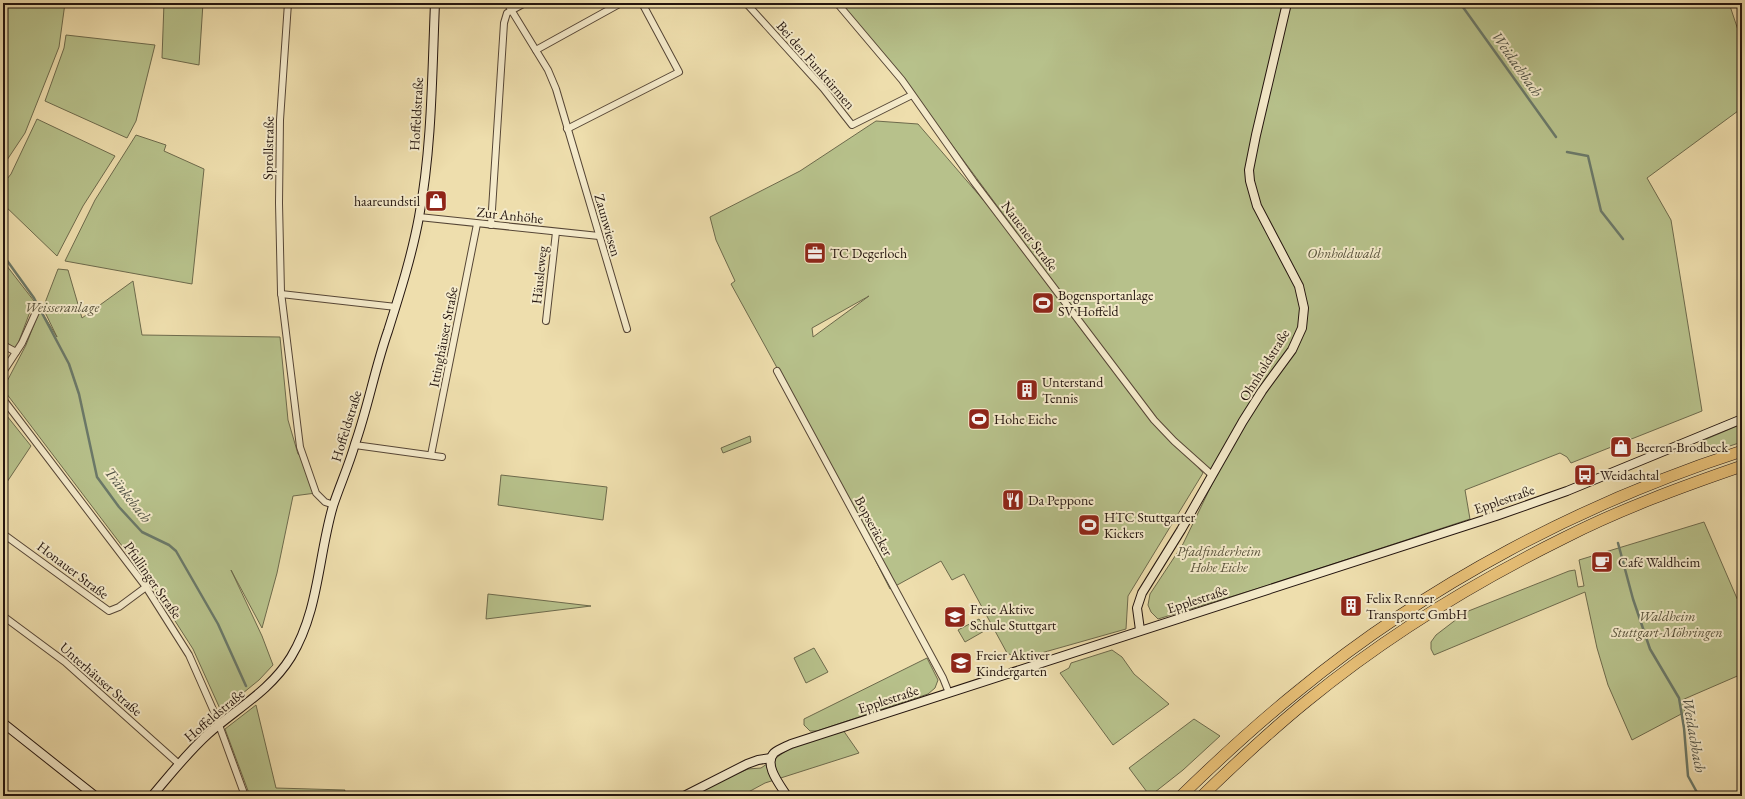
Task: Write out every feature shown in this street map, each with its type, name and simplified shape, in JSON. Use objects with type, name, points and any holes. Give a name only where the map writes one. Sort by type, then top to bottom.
[{"type":"highway","points":[[1182,796],[1231,748],[1298,690],[1377,631],[1470,572],[1577,516],[1670,476],[1742,451]]},
{"type":"highway","points":[[1202,796],[1242,758],[1308,701],[1384,644],[1460,594],[1580,530],[1667,493],[1742,466]]},
{"type":"main road","name":"Hoffeldstraße","points":[[152,796],[179,764],[207,735],[255,697],[274,679],[291,657],[301,638],[311,613],[327,530],[355,445],[396,307],[419,217],[428,153],[435,3]]},
{"type":"main road","name":"Ohnholdstraße","points":[[1140,630],[1137,608],[1142,593],[1181,530],[1262,391],[1292,350],[1298,338],[1304,317],[1303,297],[1299,286],[1257,206],[1249,175],[1254,141],[1287,3]]},
{"type":"main road","name":"Epplestraße","points":[[684,796],[747,764],[758,760],[771,758],[774,754],[791,744],[1496,516],[1567,491],[1742,419]]},
{"type":"main road","points":[[3,723],[95,796]]},
{"type":"main road","points":[[771,758],[770,764],[772,771],[787,796]]},
{"type":"street","name":"Sprollstraße","points":[[288,3],[280,120],[279,203],[281,294],[300,447],[316,493],[326,502],[334,505]]},
{"type":"street","name":"Zaunwiesen","points":[[506,3],[548,70],[556,89],[627,329]]},
{"type":"street","points":[[491,225],[504,22],[507,14],[525,3]]},
{"type":"street","points":[[536,50],[621,3]]},
{"type":"street","points":[[567,128],[679,72],[642,3]]},
{"type":"street","name":"Bei den Funktürmen","points":[[746,3],[823,88],[852,125],[912,95]]},
{"type":"street","name":"Nauener Straße","points":[[837,3],[870,41],[912,95],[992,206],[1154,420],[1164,432],[1212,475]]},
{"type":"street","name":"Zur Anhöhe","points":[[419,217],[599,236]]},
{"type":"street","name":"Ittinghäuser Straße","points":[[431,456],[477,224]]},
{"type":"street","name":"Häusleweg","points":[[546,321],[556,232]]},
{"type":"street","points":[[281,294],[396,307]]},
{"type":"street","points":[[3,372],[22,343],[36,312]]},
{"type":"street","points":[[3,345],[16,352]]},
{"type":"street","name":"Bopseräcker","points":[[777,371],[943,678],[949,693]]},
{"type":"street","name":"Pfullinger Straße","points":[[3,399],[146,588],[189,655],[219,724],[245,796]]},
{"type":"street","points":[[355,445],[442,457]]},
{"type":"street","name":"Honauer Straße","points":[[6,536],[109,612],[119,607],[146,588]]},
{"type":"street","name":"Unterhäuser Straße","points":[[3,616],[65,662],[179,764]]},
{"type":"green space","points":[[3,3],[65,3],[59,47],[25,133],[3,166]]},
{"type":"green space","points":[[164,3],[203,3],[199,65],[162,58]]},
{"type":"green space","name":"Ohnholdwald","points":[[841,3],[1729,3],[1740,36],[1742,53],[1742,108],[1647,178],[1671,220],[1702,411],[1571,463],[1567,457],[1560,453],[1465,490],[1470,519],[1269,585],[1158,619],[1151,612],[1148,605],[1150,594],[1183,544],[1216,476],[1173,438],[1203,473],[1128,596],[1126,629],[1020,659],[1007,653],[964,574],[952,580],[941,561],[890,589],[775,364],[731,284],[735,281],[716,240],[710,217],[800,171],[876,121],[918,124],[991,209],[1096,349],[1144,404],[912,91]],"holes":[[[869,296],[813,337],[812,328]]]},
{"type":"green space","points":[[66,35],[155,45],[136,121],[127,138],[45,101],[64,48]]},
{"type":"green space","points":[[37,119],[115,156],[83,206],[57,256],[3,204],[3,184],[11,174]]},
{"type":"green space","points":[[136,135],[166,145],[164,151],[204,169],[192,284],[65,261],[95,200]]},
{"type":"green space","points":[[3,261],[34,301],[16,349],[3,340]]},
{"type":"green space","name":"Weisseranlage","points":[[58,269],[68,270],[82,318],[133,281],[142,335],[280,337],[288,420],[298,454],[303,459],[316,493],[293,496],[277,573],[262,628],[231,570],[262,636],[273,665],[259,680],[221,711],[193,649],[154,588],[3,389],[26,345],[40,309],[57,337],[43,308]]},
{"type":"green space","points":[[3,411],[31,446],[3,488]]},
{"type":"green space","points":[[1742,424],[1742,442],[1708,453],[1704,440]]},
{"type":"green space","points":[[750,436],[751,442],[723,453],[721,448]]},
{"type":"green space","points":[[501,475],[607,487],[603,520],[498,505]]},
{"type":"green space","name":"Waldheim Stuttgart-Möhringen","points":[[1704,522],[1742,610],[1742,674],[1682,700],[1685,712],[1632,740],[1608,685],[1597,648],[1585,592],[1434,655],[1431,649],[1431,642],[1436,635],[1466,612],[1569,571],[1575,570],[1578,587],[1584,586],[1579,560]]},
{"type":"green space","points":[[488,594],[591,606],[486,619]]},
{"type":"green space","points":[[979,619],[986,630],[965,642],[958,630]]},
{"type":"green space","points":[[814,648],[828,672],[806,683],[794,658]]},
{"type":"green space","points":[[1112,650],[1122,657],[1134,674],[1169,704],[1113,745],[1060,673],[1069,668],[1071,663]]},
{"type":"green space","points":[[927,658],[938,680],[935,688],[928,694],[817,731],[810,731],[804,725],[804,719]]},
{"type":"green space","points":[[256,705],[276,788],[345,790],[343,796],[250,796],[225,729]]},
{"type":"green space","points":[[1194,719],[1220,736],[1183,770],[1150,796],[1129,768]]},
{"type":"green space","points":[[843,730],[859,753],[765,783],[741,796],[692,796],[748,769],[761,768],[789,749]]},
{"type":"waterway","name":"Weidachbach","points":[[1460,3],[1556,137]]},
{"type":"waterway","name":"Weidachbach","points":[[1567,152],[1588,156],[1601,211],[1623,239]]},
{"type":"waterway","name":"Tränkebach","points":[[3,255],[34,298],[69,364],[79,394],[97,477],[119,507],[142,532],[169,545],[176,551],[218,624],[246,686]]},
{"type":"waterway","name":"Weidachbach","points":[[1618,543],[1633,599],[1650,649],[1679,698],[1684,728],[1688,776],[1699,796]]},
{"type":"place","name":"haareundstil","points":[[436,201]]},
{"type":"place","name":"TC Degerloch","points":[[815,253]]},
{"type":"place","name":"Bogensportanlage SV Hoffeld","points":[[1043,303]]},
{"type":"place","name":"Unterstand Tennis","points":[[1027,390]]},
{"type":"place","name":"Hohe Eiche","points":[[979,419]]},
{"type":"place","name":"Beeren-Brodbeck","points":[[1621,447]]},
{"type":"place","name":"Weidachtal","points":[[1585,475]]},
{"type":"place","name":"Da Peppone","points":[[1013,500]]},
{"type":"place","name":"HTC Stuttgarter Kickers","points":[[1089,525]]},
{"type":"place","name":"Café Waldheim","points":[[1602,562]]},
{"type":"place","name":"Felix Renner Transporte GmbH","points":[[1351,606]]},
{"type":"place","name":"Freie Aktive Schule Stuttgart","points":[[955,617]]},
{"type":"place","name":"Freier Aktiver Kindergarten","points":[[961,663]]},
{"type":"park label","name":"Pfadfinderheim Hohe Eiche","points":[[1219,560]]}]
